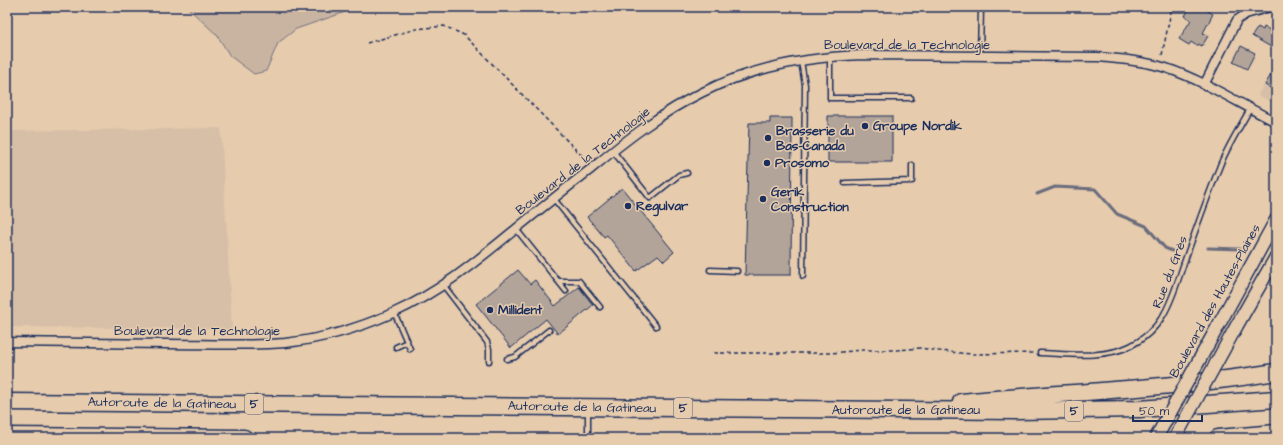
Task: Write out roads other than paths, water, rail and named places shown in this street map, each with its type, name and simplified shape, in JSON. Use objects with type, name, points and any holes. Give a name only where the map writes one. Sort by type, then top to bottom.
[{"type":"highway","points":[[872,410],[1020,396],[1146,387],[1238,378],[1276,372]]},
{"type":"highway","name":"Autoroute de la Gatineau","points":[[7,402],[1036,411],[1116,410],[1276,399]]},
{"type":"highway","points":[[1218,438],[1276,433]]},
{"type":"highway","points":[[7,436],[244,438]]},
{"type":"street","points":[[1204,85],[1238,20],[1246,14],[1270,7]]},
{"type":"street","name":"Boulevard de la Technologie","points":[[7,342],[256,345],[286,343],[345,331],[394,312],[444,286],[466,270],[613,151],[658,117],[705,91],[731,80],[759,70],[801,60],[830,56],[862,55],[1097,57],[1122,60],[1166,68],[1204,85],[1276,122]]},
{"type":"street","name":"Boulevard des Hautes-Plaines","points":[[1156,438],[1276,220]]},
{"type":"street","points":[[1175,438],[1276,257]]},
{"type":"lane","points":[[980,56],[981,7]]},
{"type":"lane","points":[[830,56],[830,98],[911,98]]},
{"type":"lane","points":[[801,60],[805,85],[803,276]]},
{"type":"lane","name":"Rue du Grès","points":[[1040,353],[1088,354],[1112,352],[1129,347],[1154,329],[1163,317],[1175,293],[1185,260],[1222,160],[1250,109]]},
{"type":"lane","points":[[613,151],[650,198],[679,175],[687,173]]},
{"type":"lane","points":[[845,183],[912,181],[912,165]]},
{"type":"lane","points":[[553,199],[656,326]]},
{"type":"lane","points":[[516,229],[566,291]]},
{"type":"lane","points":[[710,270],[737,271]]},
{"type":"lane","points":[[558,281],[579,281],[600,307]]},
{"type":"lane","points":[[444,286],[488,342],[489,361]]},
{"type":"lane","points":[[394,312],[410,349]]},
{"type":"lane","points":[[507,360],[515,357],[549,330]]},
{"type":"lane","points":[[396,347],[407,342]]},
{"type":"lane","points":[[588,408],[588,438]]},
{"type":"waterway","points":[[1037,194],[1055,187],[1095,189],[1117,214],[1146,226],[1165,248],[1172,251]]},
{"type":"waterway","points":[[1208,248],[1240,249]]},
{"type":"place","name":"Groupe Nordik","points":[[865,126]]},
{"type":"place","name":"Brasserie du Bas-Canada","points":[[768,138]]},
{"type":"place","name":"Prosomo","points":[[767,163]]},
{"type":"place","name":"Gerik Construction","points":[[763,199]]},
{"type":"place","name":"Regulvar","points":[[628,206]]},
{"type":"place","name":"Millident","points":[[490,310]]}]
